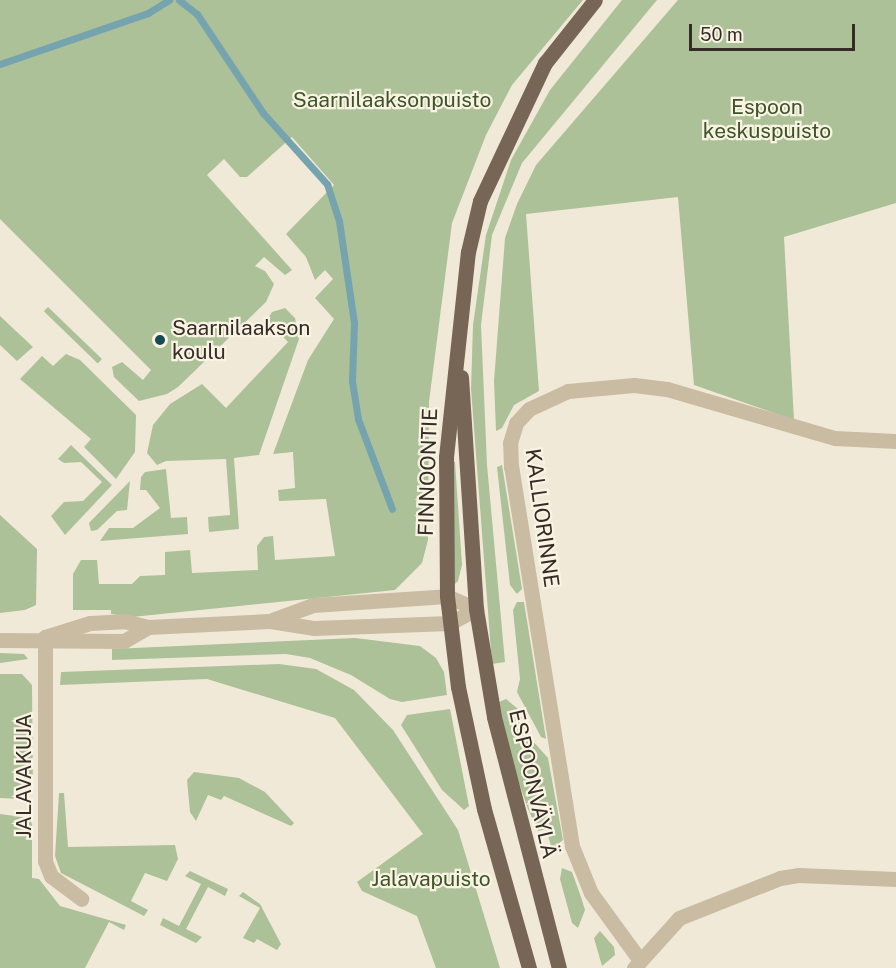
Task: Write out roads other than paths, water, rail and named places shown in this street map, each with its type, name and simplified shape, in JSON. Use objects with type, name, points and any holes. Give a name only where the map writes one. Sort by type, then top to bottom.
[{"type":"main road","name":"FINNOONTIE","points":[[450,623],[447,596],[446,458],[468,252],[490,175],[545,63],[596,0]]},
{"type":"main road","name":"FINNOONTIE","points":[[459,323],[476,609]]},
{"type":"main road","name":"ESPOONVÄYLÄ","points":[[476,609],[494,717],[559,968]]},
{"type":"main road","points":[[450,623],[458,687],[484,809],[529,968]]},
{"type":"street","name":"KALLIORINNE","points":[[636,964],[591,893],[572,846],[511,467],[510,443],[516,423],[530,409],[568,391],[634,385],[667,389],[835,438],[896,441]]},
{"type":"street","points":[[270,621],[313,605],[447,596],[476,609]]},
{"type":"street","points":[[0,640],[45,637],[90,623],[124,621],[148,627],[270,621],[314,628],[450,623],[476,609]]},
{"type":"street","name":"JALAVAKUJA","points":[[45,637],[45,861],[51,876],[81,899]]},
{"type":"street","points":[[621,968],[636,964],[679,918],[780,878],[798,875],[896,879]]},
{"type":"waterway","points":[[0,64],[148,13],[169,0]]},
{"type":"waterway","points":[[179,0],[197,14],[263,113],[327,184],[339,221],[354,323],[352,381],[358,419],[392,509]]},
{"type":"place","name":"Saarnilaakson koulu","points":[[160,340]]},
{"type":"park label","name":"Saarnilaaksonpuisto","points":[[392,100]]},
{"type":"park label","name":"Espoon keskuspuisto","points":[[767,119]]},
{"type":"park label","name":"Jalavapuisto","points":[[431,879]]}]
